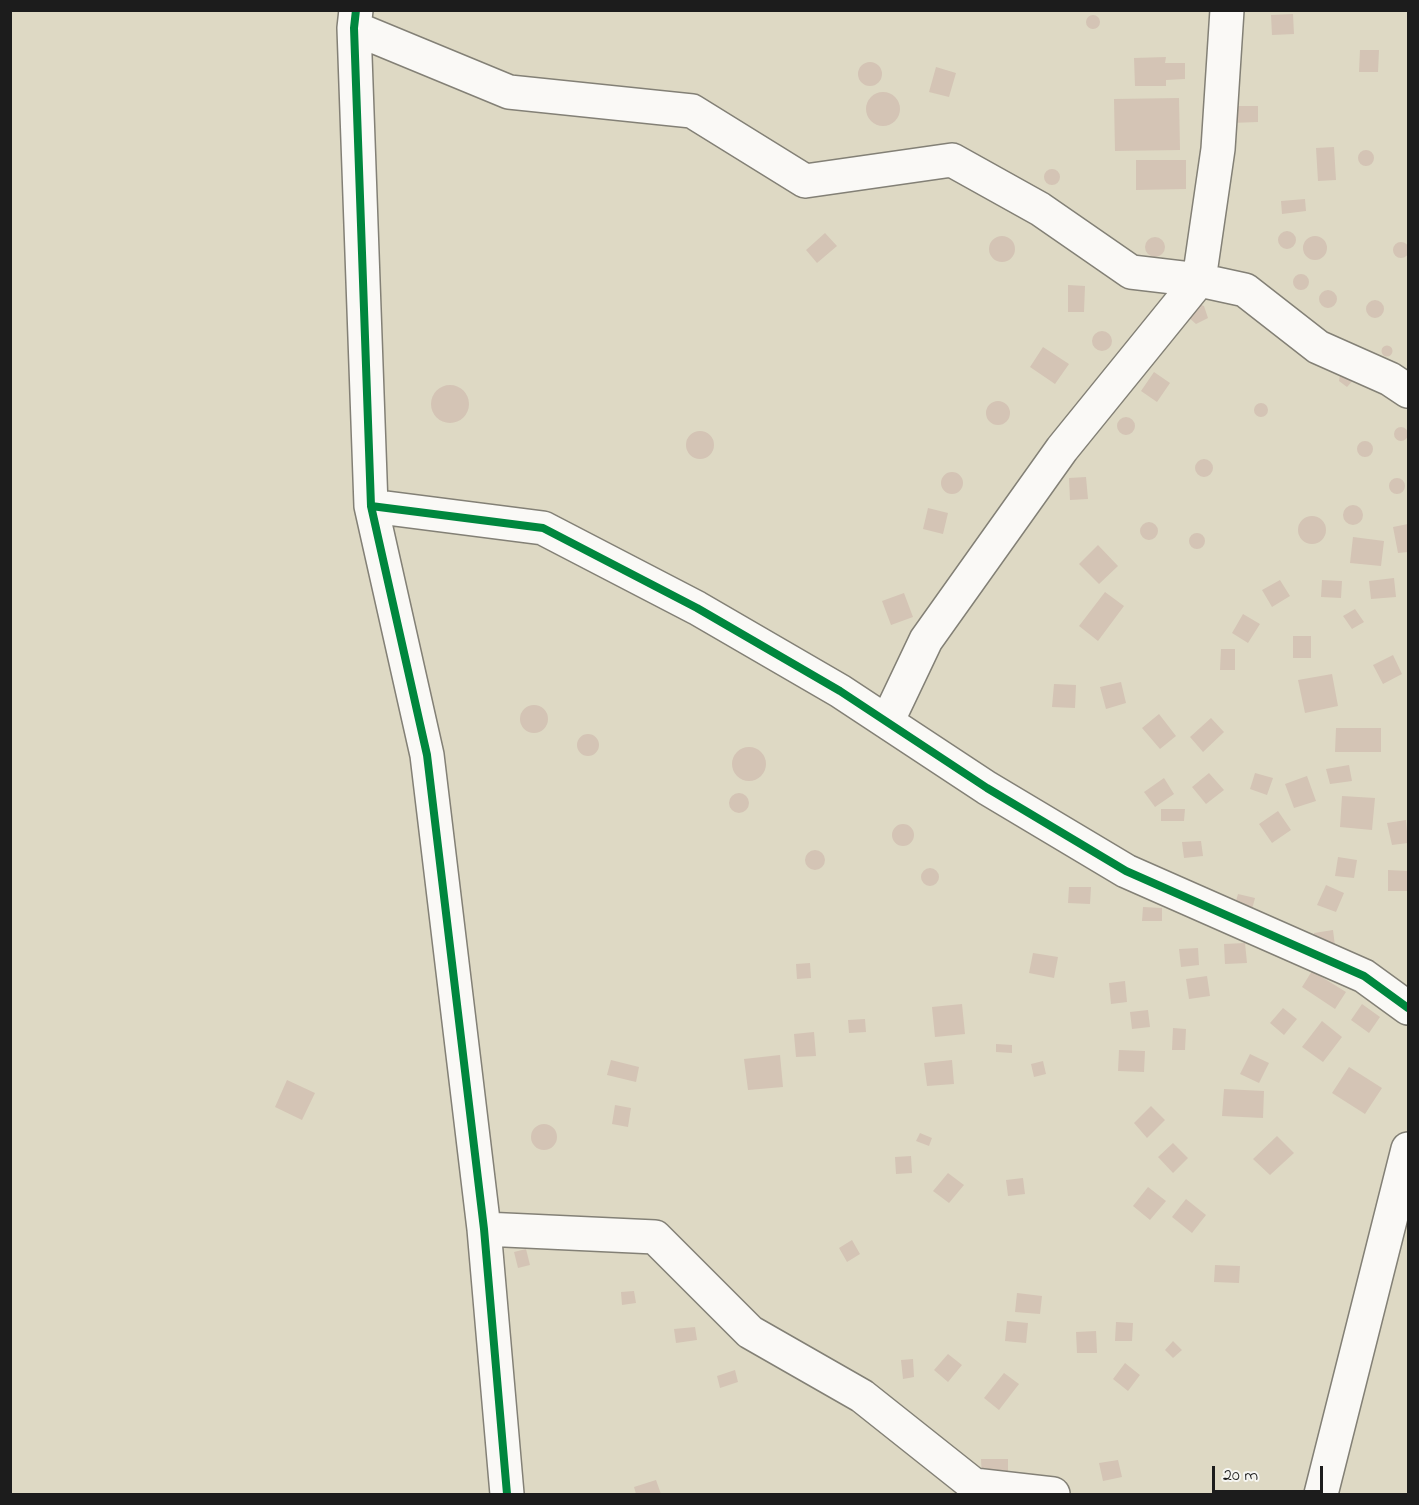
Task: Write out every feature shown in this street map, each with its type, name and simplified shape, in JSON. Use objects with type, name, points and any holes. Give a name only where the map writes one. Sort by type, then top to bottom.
[{"type":"street","points":[[887,722],[933,631],[1062,449],[1199,280],[1218,149],[1227,10]]},
{"type":"street","points":[[507,1494],[484,1229],[427,755],[371,506],[355,19],[509,92],[692,111],[805,181],[952,160],[1040,209],[1131,272],[1199,280],[1245,290],[1318,347],[1390,379],[1408,391]]},
{"type":"street","points":[[371,506],[543,528],[697,609],[840,691],[987,788],[1126,871],[1364,976],[1408,1008]]},
{"type":"street","points":[[1321,1494],[1404,1188],[1408,1149]]},
{"type":"street","points":[[484,1229],[655,1237],[750,1332],[862,1396],[974,1485],[1053,1494]]},
{"type":"building","points":[[1293,14],[1294,34],[1272,35],[1271,15]]},
{"type":"building","points":[[1093,15],[1098,17],[1100,22],[1098,27],[1093,29],[1088,27],[1086,22],[1088,17]]},
{"type":"building","points":[[1360,50],[1379,50],[1378,72],[1359,72]]},
{"type":"building","points":[[1166,57],[1165,63],[1185,63],[1185,79],[1166,80],[1166,86],[1135,86],[1134,58]]},
{"type":"building","points":[[870,62],[879,65],[882,74],[879,83],[870,86],[861,83],[858,74],[861,65]]},
{"type":"building","points":[[936,67],[956,73],[949,97],[929,92]]},
{"type":"building","points":[[883,92],[895,97],[900,109],[895,121],[883,126],[871,121],[866,109],[871,97]]},
{"type":"building","points":[[1179,98],[1180,150],[1115,151],[1114,99]]},
{"type":"building","points":[[1231,106],[1258,106],[1258,122],[1231,123]]},
{"type":"building","points":[[1334,147],[1336,180],[1318,181],[1316,148]]},
{"type":"building","points":[[1366,150],[1372,152],[1374,158],[1372,164],[1366,166],[1360,164],[1358,158],[1360,152]]},
{"type":"building","points":[[1136,160],[1186,160],[1186,189],[1136,190]]},
{"type":"building","points":[[1052,169],[1058,171],[1060,177],[1058,183],[1052,185],[1046,183],[1044,177],[1046,171]]},
{"type":"building","points":[[1305,199],[1306,211],[1282,214],[1281,201]]},
{"type":"building","points":[[1287,231],[1293,234],[1296,240],[1293,246],[1287,249],[1281,246],[1278,240],[1281,234]]},
{"type":"building","points":[[825,233],[837,246],[817,263],[806,250]]},
{"type":"building","points":[[1002,236],[1011,240],[1015,249],[1011,258],[1002,262],[993,258],[989,249],[993,240]]},
{"type":"building","points":[[1310,236],[1320,236],[1327,243],[1327,253],[1320,260],[1310,260],[1303,253],[1303,243]]},
{"type":"building","points":[[1155,237],[1162,240],[1165,247],[1162,254],[1155,257],[1148,254],[1145,247],[1148,240]]},
{"type":"building","points":[[1401,242],[1409,250],[1401,258],[1393,250]]},
{"type":"building","points":[[1298,274],[1304,274],[1309,282],[1307,288],[1298,290],[1293,285],[1293,279]]},
{"type":"building","points":[[1068,285],[1085,286],[1084,312],[1068,312]]},
{"type":"building","points":[[1328,290],[1336,295],[1337,299],[1332,307],[1328,308],[1320,303],[1319,299],[1324,291]]},
{"type":"building","points":[[1375,300],[1381,303],[1384,309],[1381,315],[1375,318],[1369,315],[1366,309],[1369,303]]},
{"type":"building","points":[[1199,304],[1204,306],[1208,318],[1196,324],[1187,316]]},
{"type":"building","points":[[1102,331],[1109,334],[1112,341],[1109,348],[1102,351],[1095,348],[1092,341],[1095,334]]},
{"type":"building","points":[[1387,346],[1391,347],[1391,355],[1387,356],[1383,355],[1382,351],[1383,347]]},
{"type":"building","points":[[1043,347],[1069,364],[1055,384],[1030,367]]},
{"type":"building","points":[[1154,372],[1170,383],[1157,402],[1141,391]]},
{"type":"building","points":[[1345,372],[1354,379],[1347,387],[1339,381],[1340,375]]},
{"type":"building","points":[[450,385],[464,390],[469,404],[464,418],[450,423],[436,418],[431,404],[436,390]]},
{"type":"building","points":[[998,401],[1007,404],[1010,413],[1007,422],[998,425],[989,422],[986,413],[989,404]]},
{"type":"building","points":[[1261,403],[1266,405],[1268,410],[1266,415],[1261,417],[1256,415],[1254,410],[1256,405]]},
{"type":"building","points":[[1126,417],[1132,420],[1135,426],[1132,432],[1126,435],[1120,432],[1117,426],[1120,420]]},
{"type":"building","points":[[1398,427],[1404,427],[1408,434],[1404,441],[1398,441],[1394,437],[1394,431]]},
{"type":"building","points":[[700,431],[710,435],[714,445],[710,455],[700,459],[690,455],[686,445],[690,435]]},
{"type":"building","points":[[1365,441],[1373,449],[1365,457],[1357,449]]},
{"type":"building","points":[[1204,459],[1210,462],[1213,468],[1210,474],[1204,477],[1198,474],[1195,468],[1198,462]]},
{"type":"building","points":[[952,472],[960,475],[963,483],[960,491],[952,494],[944,491],[941,483],[944,475]]},
{"type":"building","points":[[1086,477],[1088,499],[1070,500],[1069,478]]},
{"type":"building","points":[[1394,478],[1400,478],[1405,486],[1403,492],[1394,494],[1389,489],[1389,483]]},
{"type":"building","points":[[1353,505],[1360,508],[1363,515],[1360,522],[1353,525],[1346,522],[1343,515],[1346,508]]},
{"type":"building","points":[[928,508],[948,513],[943,534],[923,529]]},
{"type":"building","points":[[1312,516],[1322,520],[1326,530],[1322,540],[1312,544],[1302,540],[1298,530],[1302,520]]},
{"type":"building","points":[[1149,522],[1155,525],[1158,531],[1155,537],[1149,540],[1143,537],[1140,531],[1143,525]]},
{"type":"building","points":[[1408,524],[1408,552],[1398,553],[1393,527]]},
{"type":"building","points":[[1194,533],[1200,533],[1205,541],[1203,547],[1194,549],[1189,544],[1189,538]]},
{"type":"building","points":[[1353,537],[1384,541],[1381,566],[1350,563]]},
{"type":"building","points":[[1098,545],[1118,566],[1099,584],[1079,564]]},
{"type":"building","points":[[1394,578],[1396,597],[1371,599],[1369,581]]},
{"type":"building","points":[[1280,580],[1290,596],[1272,607],[1262,590]]},
{"type":"building","points":[[1322,580],[1342,581],[1341,598],[1321,597]]},
{"type":"building","points":[[1105,592],[1124,606],[1098,641],[1079,626]]},
{"type":"building","points":[[904,593],[913,617],[891,625],[882,601]]},
{"type":"building","points":[[1355,609],[1364,622],[1352,629],[1343,616]]},
{"type":"building","points":[[1243,614],[1260,624],[1248,643],[1232,633]]},
{"type":"building","points":[[1293,636],[1311,636],[1311,658],[1293,658]]},
{"type":"building","points":[[1221,649],[1235,649],[1235,670],[1220,670]]},
{"type":"building","points":[[1393,655],[1402,674],[1383,684],[1373,665]]},
{"type":"building","points":[[1332,674],[1338,706],[1305,713],[1298,680]]},
{"type":"building","points":[[1121,682],[1126,703],[1106,709],[1100,687]]},
{"type":"building","points":[[1054,684],[1076,685],[1075,708],[1052,707]]},
{"type":"building","points":[[534,705],[544,709],[548,719],[544,729],[534,733],[524,729],[520,719],[524,709]]},
{"type":"building","points":[[1159,714],[1176,736],[1160,749],[1142,728]]},
{"type":"building","points":[[1211,718],[1224,732],[1203,752],[1190,737]]},
{"type":"building","points":[[1336,728],[1381,728],[1381,752],[1335,752]]},
{"type":"building","points":[[588,734],[596,737],[599,745],[596,753],[588,756],[580,753],[577,745],[580,737]]},
{"type":"building","points":[[749,747],[761,752],[766,764],[761,776],[749,781],[737,776],[732,764],[737,752]]},
{"type":"building","points":[[1349,765],[1352,781],[1330,784],[1326,769]]},
{"type":"building","points":[[1209,773],[1224,790],[1206,804],[1192,787]]},
{"type":"building","points":[[1255,773],[1273,778],[1267,795],[1250,789]]},
{"type":"building","points":[[1307,776],[1316,801],[1294,808],[1285,784]]},
{"type":"building","points":[[1164,778],[1174,794],[1155,807],[1144,792]]},
{"type":"building","points":[[735,793],[743,793],[749,799],[749,807],[743,813],[735,813],[729,807],[729,799]]},
{"type":"building","points":[[1342,796],[1375,798],[1372,830],[1340,827]]},
{"type":"building","points":[[1161,809],[1185,809],[1184,821],[1161,821]]},
{"type":"building","points":[[1278,811],[1291,830],[1272,843],[1259,824]]},
{"type":"building","points":[[1406,820],[1408,843],[1392,845],[1387,823]]},
{"type":"building","points":[[903,824],[911,827],[914,835],[911,843],[903,846],[895,843],[892,835],[895,827]]},
{"type":"building","points":[[1201,841],[1203,856],[1184,858],[1182,842]]},
{"type":"building","points":[[815,850],[822,853],[825,860],[822,867],[815,870],[808,867],[805,860],[808,853]]},
{"type":"building","points":[[1338,857],[1357,860],[1354,878],[1335,876]]},
{"type":"building","points":[[930,868],[936,871],[939,877],[936,883],[930,886],[924,883],[921,877],[924,871]]},
{"type":"building","points":[[1388,870],[1408,871],[1408,891],[1388,891]]},
{"type":"building","points":[[1326,885],[1344,893],[1336,912],[1317,905]]},
{"type":"building","points":[[1069,887],[1091,887],[1090,904],[1068,903]]},
{"type":"building","points":[[1238,894],[1255,898],[1251,913],[1234,908]]},
{"type":"building","points":[[1143,907],[1162,908],[1162,921],[1142,921]]},
{"type":"building","points":[[1333,930],[1335,946],[1316,949],[1314,933]]},
{"type":"building","points":[[1245,943],[1247,963],[1225,964],[1224,944]]},
{"type":"building","points":[[1198,948],[1199,965],[1181,967],[1179,949]]},
{"type":"building","points":[[1033,953],[1058,957],[1054,978],[1029,973]]},
{"type":"building","points":[[810,963],[811,978],[797,979],[796,964]]},
{"type":"building","points":[[1312,971],[1346,992],[1335,1009],[1302,987]]},
{"type":"building","points":[[1207,976],[1210,996],[1189,999],[1186,979]]},
{"type":"building","points":[[1125,981],[1127,1002],[1111,1004],[1109,983]]},
{"type":"building","points":[[962,1004],[965,1034],[935,1037],[932,1007]]},
{"type":"building","points":[[1362,1004],[1380,1017],[1369,1033],[1351,1020]]},
{"type":"building","points":[[1283,1008],[1297,1019],[1284,1035],[1270,1023]]},
{"type":"building","points":[[1148,1010],[1150,1027],[1132,1029],[1130,1012]]},
{"type":"building","points":[[865,1019],[866,1032],[849,1033],[848,1020]]},
{"type":"building","points":[[1322,1021],[1342,1037],[1323,1062],[1302,1047]]},
{"type":"building","points":[[1173,1028],[1186,1029],[1185,1050],[1172,1050]]},
{"type":"building","points":[[814,1032],[816,1056],[796,1057],[794,1034]]},
{"type":"building","points":[[996,1044],[1012,1045],[1012,1053],[996,1052]]},
{"type":"building","points":[[1119,1050],[1145,1051],[1144,1072],[1118,1071]]},
{"type":"building","points":[[1250,1054],[1269,1063],[1259,1083],[1240,1074]]},
{"type":"building","points":[[780,1055],[783,1087],[748,1090],[744,1059]]},
{"type":"building","points":[[611,1060],[639,1067],[636,1082],[607,1075]]},
{"type":"building","points":[[952,1060],[954,1084],[927,1086],[924,1063]]},
{"type":"building","points":[[1043,1061],[1046,1074],[1034,1077],[1031,1064]]},
{"type":"building","points":[[1349,1067],[1382,1088],[1365,1114],[1332,1093]]},
{"type":"building","points":[[287,1080],[315,1093],[302,1120],[275,1107]]},
{"type":"building","points":[[1224,1089],[1264,1091],[1263,1118],[1222,1116]]},
{"type":"building","points":[[615,1105],[631,1108],[628,1127],[612,1124]]},
{"type":"building","points":[[1151,1106],[1165,1120],[1147,1138],[1134,1123]]},
{"type":"building","points":[[544,1124],[553,1128],[557,1137],[553,1146],[544,1150],[535,1146],[531,1137],[535,1128]]},
{"type":"building","points":[[920,1133],[932,1138],[929,1146],[916,1141]]},
{"type":"building","points":[[1277,1136],[1294,1153],[1270,1175],[1253,1159]]},
{"type":"building","points":[[1173,1143],[1188,1158],[1173,1173],[1158,1157]]},
{"type":"building","points":[[911,1156],[912,1173],[896,1174],[895,1157]]},
{"type":"building","points":[[948,1173],[964,1185],[949,1203],[933,1191]]},
{"type":"building","points":[[1023,1178],[1025,1194],[1008,1196],[1006,1180]]},
{"type":"building","points":[[1148,1187],[1166,1201],[1150,1220],[1133,1206]]},
{"type":"building","points":[[1186,1199],[1206,1215],[1192,1233],[1172,1217]]},
{"type":"building","points":[[852,1240],[860,1254],[847,1262],[839,1248]]},
{"type":"building","points":[[526,1249],[530,1265],[518,1268],[514,1252]]},
{"type":"building","points":[[1215,1265],[1240,1266],[1239,1283],[1214,1282]]},
{"type":"building","points":[[634,1291],[636,1303],[622,1305],[621,1292]]},
{"type":"building","points":[[1017,1293],[1042,1296],[1040,1314],[1015,1312]]},
{"type":"building","points":[[1007,1321],[1028,1323],[1026,1343],[1005,1341]]},
{"type":"building","points":[[1116,1322],[1133,1323],[1132,1341],[1115,1341]]},
{"type":"building","points":[[695,1327],[697,1340],[676,1343],[674,1329]]},
{"type":"building","points":[[1096,1331],[1097,1353],[1077,1353],[1076,1332]]},
{"type":"building","points":[[1173,1341],[1182,1350],[1173,1358],[1165,1350]]},
{"type":"building","points":[[948,1354],[962,1365],[948,1382],[934,1370]]},
{"type":"building","points":[[913,1359],[914,1377],[903,1379],[901,1360]]},
{"type":"building","points":[[1125,1363],[1140,1375],[1128,1391],[1113,1379]]},
{"type":"building","points":[[735,1370],[738,1382],[720,1388],[717,1376]]},
{"type":"building","points":[[1004,1373],[1019,1384],[999,1410],[984,1398]]},
{"type":"building","points":[[981,1459],[1008,1459],[1008,1480],[982,1480]]},
{"type":"building","points":[[1118,1460],[1122,1477],[1103,1481],[1099,1463]]},
{"type":"building","points":[[656,1480],[661,1494],[636,1494],[634,1487]]},
{"type":"cycle path","points":[[356,10],[354,28],[371,506],[427,755],[484,1229],[507,1494]]},
{"type":"cycle path","points":[[371,506],[543,528],[697,608],[840,691],[987,788],[1126,871],[1364,976],[1408,1008]]}]
